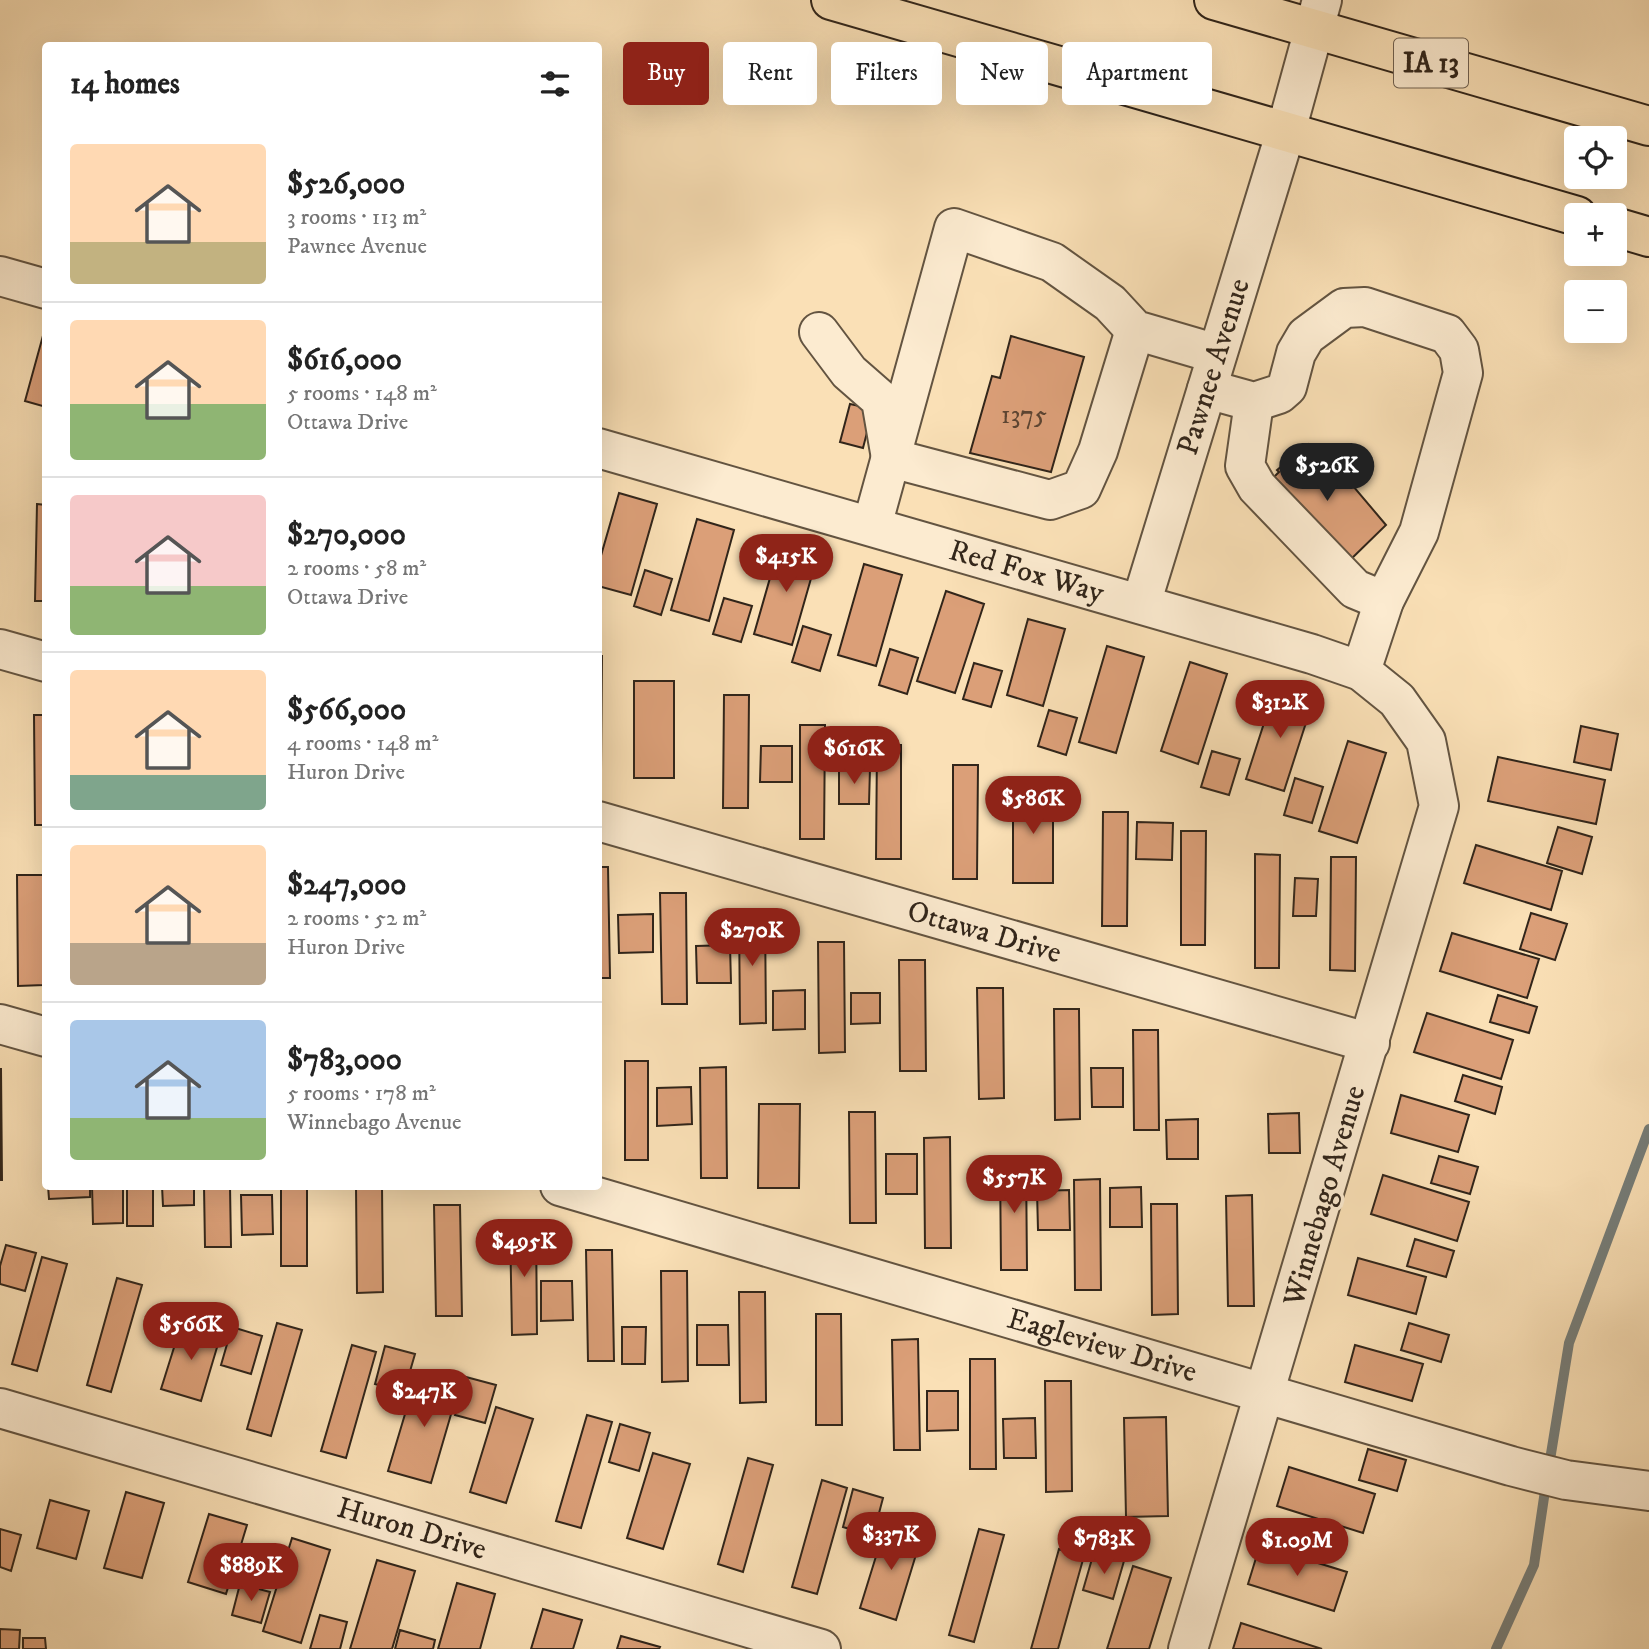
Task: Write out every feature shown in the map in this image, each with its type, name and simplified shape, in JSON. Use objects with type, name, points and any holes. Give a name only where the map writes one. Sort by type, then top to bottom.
[{"type":"highway","points":[[831,0],[1564,212]]},
{"type":"highway","name":"IA 13","points":[[1214,0],[1318,15],[1649,125]]},
{"type":"highway","points":[[1627,231],[1649,237]]},
{"type":"street","name":"Pawnee Avenue","points":[[1142,604],[1286,131],[1318,15]]},
{"type":"street","points":[[872,526],[954,229],[1052,262],[1110,303],[1135,330],[1212,372],[1254,402],[1270,399],[1287,387],[1296,353],[1306,336],[1344,308],[1365,307],[1447,334],[1459,350],[1463,373],[1419,532],[1384,601],[1361,671]]},
{"type":"street","points":[[0,276],[42,288]]},
{"type":"street","points":[[891,458],[1050,499],[1081,489],[1098,451],[1135,330]]},
{"type":"street","points":[[819,332],[849,372],[881,400],[891,458]]},
{"type":"street","points":[[1254,402],[1245,466],[1257,487],[1355,589],[1384,601]]},
{"type":"street","name":"Red Fox Way","points":[[602,449],[1142,604],[1361,671],[1397,700],[1426,741]]},
{"type":"street","points":[[0,649],[42,661]]},
{"type":"street","name":"Winnebago Avenue","points":[[1188,1649],[1267,1392],[1439,806],[1426,741]]},
{"type":"street","name":"Ottawa Drive","points":[[602,822],[1370,1043]]},
{"type":"street","points":[[0,1024],[42,1036]]},
{"type":"street","name":"Eagleview Drive","points":[[574,1190],[1511,1466],[1566,1480],[1649,1491]]},
{"type":"street","name":"Huron Drive","points":[[0,1408],[821,1649]]},
{"type":"building","points":[[1011,336],[1084,357],[1051,472],[970,453],[992,376],[1000,378]]},
{"type":"building","points":[[42,339],[42,406],[25,401]]},
{"type":"building","points":[[850,404],[873,409],[863,448],[840,442]]},
{"type":"building","points":[[1308,444],[1345,482],[1348,480],[1386,525],[1346,564],[1268,483],[1279,472],[1277,470]]},
{"type":"building","points":[[619,493],[657,504],[631,595],[602,587],[602,552]]},
{"type":"building","points":[[37,504],[42,505],[42,601],[35,601]]},
{"type":"building","points":[[697,519],[734,530],[709,621],[671,610]]},
{"type":"building","points":[[780,543],[818,554],[792,645],[754,634]]},
{"type":"building","points":[[864,564],[902,575],[876,666],[838,655]]},
{"type":"building","points":[[645,570],[672,579],[661,615],[634,606]]},
{"type":"building","points":[[946,591],[984,604],[955,693],[917,681]]},
{"type":"building","points":[[724,598],[752,606],[741,642],[713,634]]},
{"type":"building","points":[[1028,619],[1065,629],[1043,706],[1007,695]]},
{"type":"building","points":[[803,626],[831,635],[820,671],[792,662]]},
{"type":"building","points":[[1107,646],[1144,657],[1116,753],[1079,742]]},
{"type":"building","points":[[890,649],[918,658],[907,694],[879,685]]},
{"type":"building","points":[[1190,662],[1227,674],[1198,764],[1161,751]]},
{"type":"building","points":[[974,663],[1002,671],[991,707],[963,699]]},
{"type":"building","points":[[634,681],[674,681],[674,778],[634,778]]},
{"type":"building","points":[[1275,689],[1313,701],[1284,791],[1246,779]]},
{"type":"building","points":[[724,695],[749,695],[748,808],[723,808]]},
{"type":"building","points":[[1049,710],[1077,718],[1066,755],[1038,746]]},
{"type":"building","points":[[34,715],[42,715],[42,825],[35,825]]},
{"type":"building","points":[[800,725],[825,725],[824,839],[800,839]]},
{"type":"building","points":[[1581,726],[1618,734],[1611,770],[1574,762]]},
{"type":"building","points":[[1348,741],[1386,753],[1357,843],[1319,831]]},
{"type":"building","points":[[877,745],[901,745],[901,859],[876,859]]},
{"type":"building","points":[[761,746],[792,746],[792,782],[760,782]]},
{"type":"building","points":[[1212,751],[1240,759],[1229,795],[1201,787]]},
{"type":"building","points":[[1498,757],[1605,780],[1596,824],[1488,801]]},
{"type":"building","points":[[953,765],[978,765],[977,879],[953,879]]},
{"type":"building","points":[[839,768],[870,768],[869,804],[839,804]]},
{"type":"building","points":[[1295,778],[1323,787],[1312,823],[1284,815]]},
{"type":"building","points":[[1013,789],[1053,789],[1053,883],[1013,883]]},
{"type":"building","points":[[1103,812],[1128,812],[1127,926],[1102,926]]},
{"type":"building","points":[[1137,822],[1173,823],[1172,860],[1136,859]]},
{"type":"building","points":[[1558,827],[1592,837],[1582,874],[1547,863]]},
{"type":"building","points":[[1181,831],[1206,831],[1205,945],[1181,945]]},
{"type":"building","points":[[1476,845],[1562,871],[1551,910],[1464,883]]},
{"type":"building","points":[[1255,854],[1280,855],[1279,968],[1255,968]]},
{"type":"building","points":[[1331,857],[1356,857],[1355,971],[1330,970]]},
{"type":"building","points":[[602,867],[608,867],[610,978],[602,978]]},
{"type":"building","points":[[17,875],[42,875],[42,985],[18,986]]},
{"type":"building","points":[[1295,878],[1318,879],[1316,916],[1293,916]]},
{"type":"building","points":[[660,893],[686,893],[687,1004],[662,1004]]},
{"type":"building","points":[[739,913],[765,913],[766,1023],[740,1024]]},
{"type":"building","points":[[1531,913],[1567,924],[1555,960],[1520,949]]},
{"type":"building","points":[[653,914],[653,952],[619,953],[618,915]]},
{"type":"building","points":[[1452,933],[1539,959],[1527,998],[1440,971]]},
{"type":"building","points":[[818,942],[844,942],[845,1052],[819,1053]]},
{"type":"building","points":[[730,945],[731,983],[697,983],[696,946]]},
{"type":"building","points":[[899,960],[925,960],[926,1071],[900,1071]]},
{"type":"building","points":[[977,988],[1003,988],[1004,1098],[979,1099]]},
{"type":"building","points":[[805,990],[805,1029],[773,1030],[773,991]]},
{"type":"building","points":[[851,993],[880,993],[880,1023],[851,1024]]},
{"type":"building","points":[[1498,995],[1537,1007],[1529,1033],[1490,1022]]},
{"type":"building","points":[[1054,1009],[1079,1009],[1080,1119],[1055,1120]]},
{"type":"building","points":[[1427,1013],[1513,1040],[1501,1079],[1414,1052]]},
{"type":"building","points":[[1133,1030],[1158,1030],[1159,1130],[1134,1130]]},
{"type":"building","points":[[625,1061],[648,1061],[648,1160],[625,1160]]},
{"type":"building","points":[[726,1067],[727,1178],[701,1178],[700,1068]]},
{"type":"building","points":[[1091,1068],[1123,1068],[1123,1107],[1092,1107]]},
{"type":"building","points":[[0,1069],[2,1180],[0,1180]]},
{"type":"building","points":[[1463,1075],[1502,1087],[1495,1114],[1455,1101]]},
{"type":"building","points":[[691,1087],[692,1124],[657,1126],[657,1088]]},
{"type":"building","points":[[1401,1095],[1469,1115],[1458,1152],[1391,1133]]},
{"type":"building","points":[[759,1104],[800,1104],[799,1188],[758,1188]]},
{"type":"building","points":[[849,1112],[875,1112],[876,1223],[850,1223]]},
{"type":"building","points":[[1299,1113],[1300,1153],[1269,1153],[1268,1114]]},
{"type":"building","points":[[1198,1119],[1198,1159],[1167,1159],[1166,1120]]},
{"type":"building","points":[[950,1137],[951,1248],[925,1248],[924,1138]]},
{"type":"building","points":[[886,1154],[917,1154],[917,1194],[886,1194]]},
{"type":"building","points":[[1439,1156],[1478,1167],[1470,1194],[1431,1183]]},
{"type":"building","points":[[1026,1159],[1027,1270],[1001,1270],[1000,1160]]},
{"type":"building","points":[[1383,1175],[1469,1202],[1457,1241],[1371,1214]]},
{"type":"building","points":[[1100,1179],[1101,1290],[1075,1290],[1074,1180]]},
{"type":"building","points":[[1141,1187],[1142,1227],[1110,1227],[1110,1188]]},
{"type":"building","points":[[48,1190],[90,1190],[90,1197],[49,1199]]},
{"type":"building","points":[[92,1190],[123,1190],[123,1223],[93,1224]]},
{"type":"building","points":[[127,1190],[153,1190],[153,1226],[127,1226]]},
{"type":"building","points":[[162,1190],[194,1190],[194,1205],[163,1206]]},
{"type":"building","points":[[204,1190],[230,1190],[231,1247],[205,1247]]},
{"type":"building","points":[[281,1190],[307,1190],[307,1266],[281,1266]]},
{"type":"building","points":[[356,1190],[382,1190],[383,1292],[357,1293]]},
{"type":"building","points":[[1069,1190],[1070,1230],[1038,1230],[1037,1191]]},
{"type":"building","points":[[241,1195],[272,1195],[273,1234],[242,1235]]},
{"type":"building","points":[[1252,1195],[1254,1306],[1228,1306],[1226,1196]]},
{"type":"building","points":[[1151,1204],[1177,1204],[1178,1314],[1152,1315]]},
{"type":"building","points":[[434,1205],[460,1205],[462,1316],[436,1316]]},
{"type":"building","points":[[510,1224],[536,1224],[537,1334],[512,1335]]},
{"type":"building","points":[[1415,1239],[1454,1251],[1446,1277],[1407,1266]]},
{"type":"building","points":[[6,1245],[36,1253],[25,1291],[0,1284],[0,1266]]},
{"type":"building","points":[[586,1250],[612,1250],[614,1361],[588,1361]]},
{"type":"building","points":[[42,1257],[67,1264],[37,1371],[12,1364]]},
{"type":"building","points":[[1358,1258],[1426,1277],[1416,1314],[1348,1295]]},
{"type":"building","points":[[661,1271],[687,1271],[688,1381],[662,1382]]},
{"type":"building","points":[[117,1278],[142,1285],[111,1392],[87,1385]]},
{"type":"building","points":[[541,1281],[572,1281],[573,1320],[541,1321]]},
{"type":"building","points":[[739,1292],[765,1292],[766,1402],[740,1403]]},
{"type":"building","points":[[816,1314],[841,1314],[842,1425],[816,1425]]},
{"type":"building","points":[[182,1322],[221,1334],[201,1401],[161,1389]]},
{"type":"building","points":[[277,1323],[302,1330],[271,1436],[247,1429]]},
{"type":"building","points":[[1409,1323],[1449,1335],[1441,1362],[1401,1350]]},
{"type":"building","points":[[697,1325],[728,1325],[729,1365],[697,1365]]},
{"type":"building","points":[[232,1327],[262,1336],[251,1374],[221,1365]]},
{"type":"building","points":[[622,1327],[646,1327],[645,1364],[622,1364]]},
{"type":"building","points":[[918,1339],[920,1450],[894,1450],[892,1340]]},
{"type":"building","points":[[352,1345],[376,1352],[346,1458],[321,1451]]},
{"type":"building","points":[[1355,1345],[1423,1364],[1412,1401],[1345,1382]]},
{"type":"building","points":[[385,1346],[415,1354],[404,1392],[375,1384]]},
{"type":"building","points":[[970,1359],[995,1359],[996,1469],[970,1469]]},
{"type":"building","points":[[417,1374],[459,1387],[431,1483],[388,1471]]},
{"type":"building","points":[[466,1377],[496,1385],[485,1423],[455,1415]]},
{"type":"building","points":[[1045,1381],[1071,1381],[1072,1491],[1046,1492]]},
{"type":"building","points":[[927,1391],[958,1391],[958,1430],[927,1431]]},
{"type":"building","points":[[496,1407],[533,1419],[506,1503],[470,1492]]},
{"type":"building","points":[[587,1415],[612,1422],[581,1528],[556,1521]]},
{"type":"building","points":[[1166,1417],[1168,1516],[1126,1517],[1124,1418]]},
{"type":"building","points":[[1035,1418],[1036,1458],[1004,1458],[1003,1419]]},
{"type":"building","points":[[620,1424],[650,1433],[639,1471],[609,1462]]},
{"type":"building","points":[[1368,1449],[1406,1460],[1397,1491],[1359,1480]]},
{"type":"building","points":[[653,1453],[690,1464],[663,1549],[627,1538]]},
{"type":"building","points":[[748,1458],[773,1465],[743,1572],[718,1564]]},
{"type":"building","points":[[1289,1467],[1375,1494],[1363,1533],[1277,1506]]},
{"type":"building","points":[[822,1480],[847,1488],[817,1594],[792,1587]]},
{"type":"building","points":[[853,1489],[883,1498],[873,1536],[843,1527]]},
{"type":"building","points":[[126,1492],[164,1503],[142,1578],[104,1568]]},
{"type":"building","points":[[50,1500],[89,1511],[76,1559],[37,1548]]},
{"type":"building","points":[[209,1514],[247,1525],[226,1594],[188,1582]]},
{"type":"building","points":[[886,1524],[922,1535],[896,1620],[860,1608]]},
{"type":"building","points":[[0,1529],[21,1535],[11,1571],[0,1567]]},
{"type":"building","points":[[979,1529],[1004,1535],[974,1642],[949,1635]]},
{"type":"building","points":[[292,1538],[330,1550],[301,1643],[263,1631]]},
{"type":"building","points":[[1260,1545],[1347,1572],[1334,1611],[1248,1584]]},
{"type":"building","points":[[1059,1549],[1084,1556],[1058,1649],[1031,1649]]},
{"type":"building","points":[[1094,1552],[1124,1561],[1113,1599],[1083,1590]]},
{"type":"building","points":[[377,1560],[415,1571],[392,1649],[350,1649]]},
{"type":"building","points":[[1133,1566],[1171,1578],[1149,1649],[1107,1649]]},
{"type":"building","points":[[457,1583],[495,1594],[480,1649],[438,1649]]},
{"type":"building","points":[[240,1584],[270,1592],[261,1623],[232,1615]]},
{"type":"building","points":[[543,1609],[582,1620],[573,1649],[531,1649]]},
{"type":"building","points":[[320,1615],[347,1622],[340,1649],[310,1649]]},
{"type":"building","points":[[1241,1623],[1322,1649],[1233,1649]]},
{"type":"building","points":[[0,1629],[20,1630],[19,1649],[0,1649]]},
{"type":"building","points":[[400,1630],[435,1640],[433,1649],[395,1649]]},
{"type":"building","points":[[621,1636],[660,1647],[617,1649]]},
{"type":"building","points":[[23,1638],[45,1638],[46,1649],[23,1649]]},
{"type":"waterway","points":[[1549,1466],[1569,1343],[1649,1129]]},
{"type":"waterway","points":[[1496,1649],[1534,1565],[1546,1484]]}]
